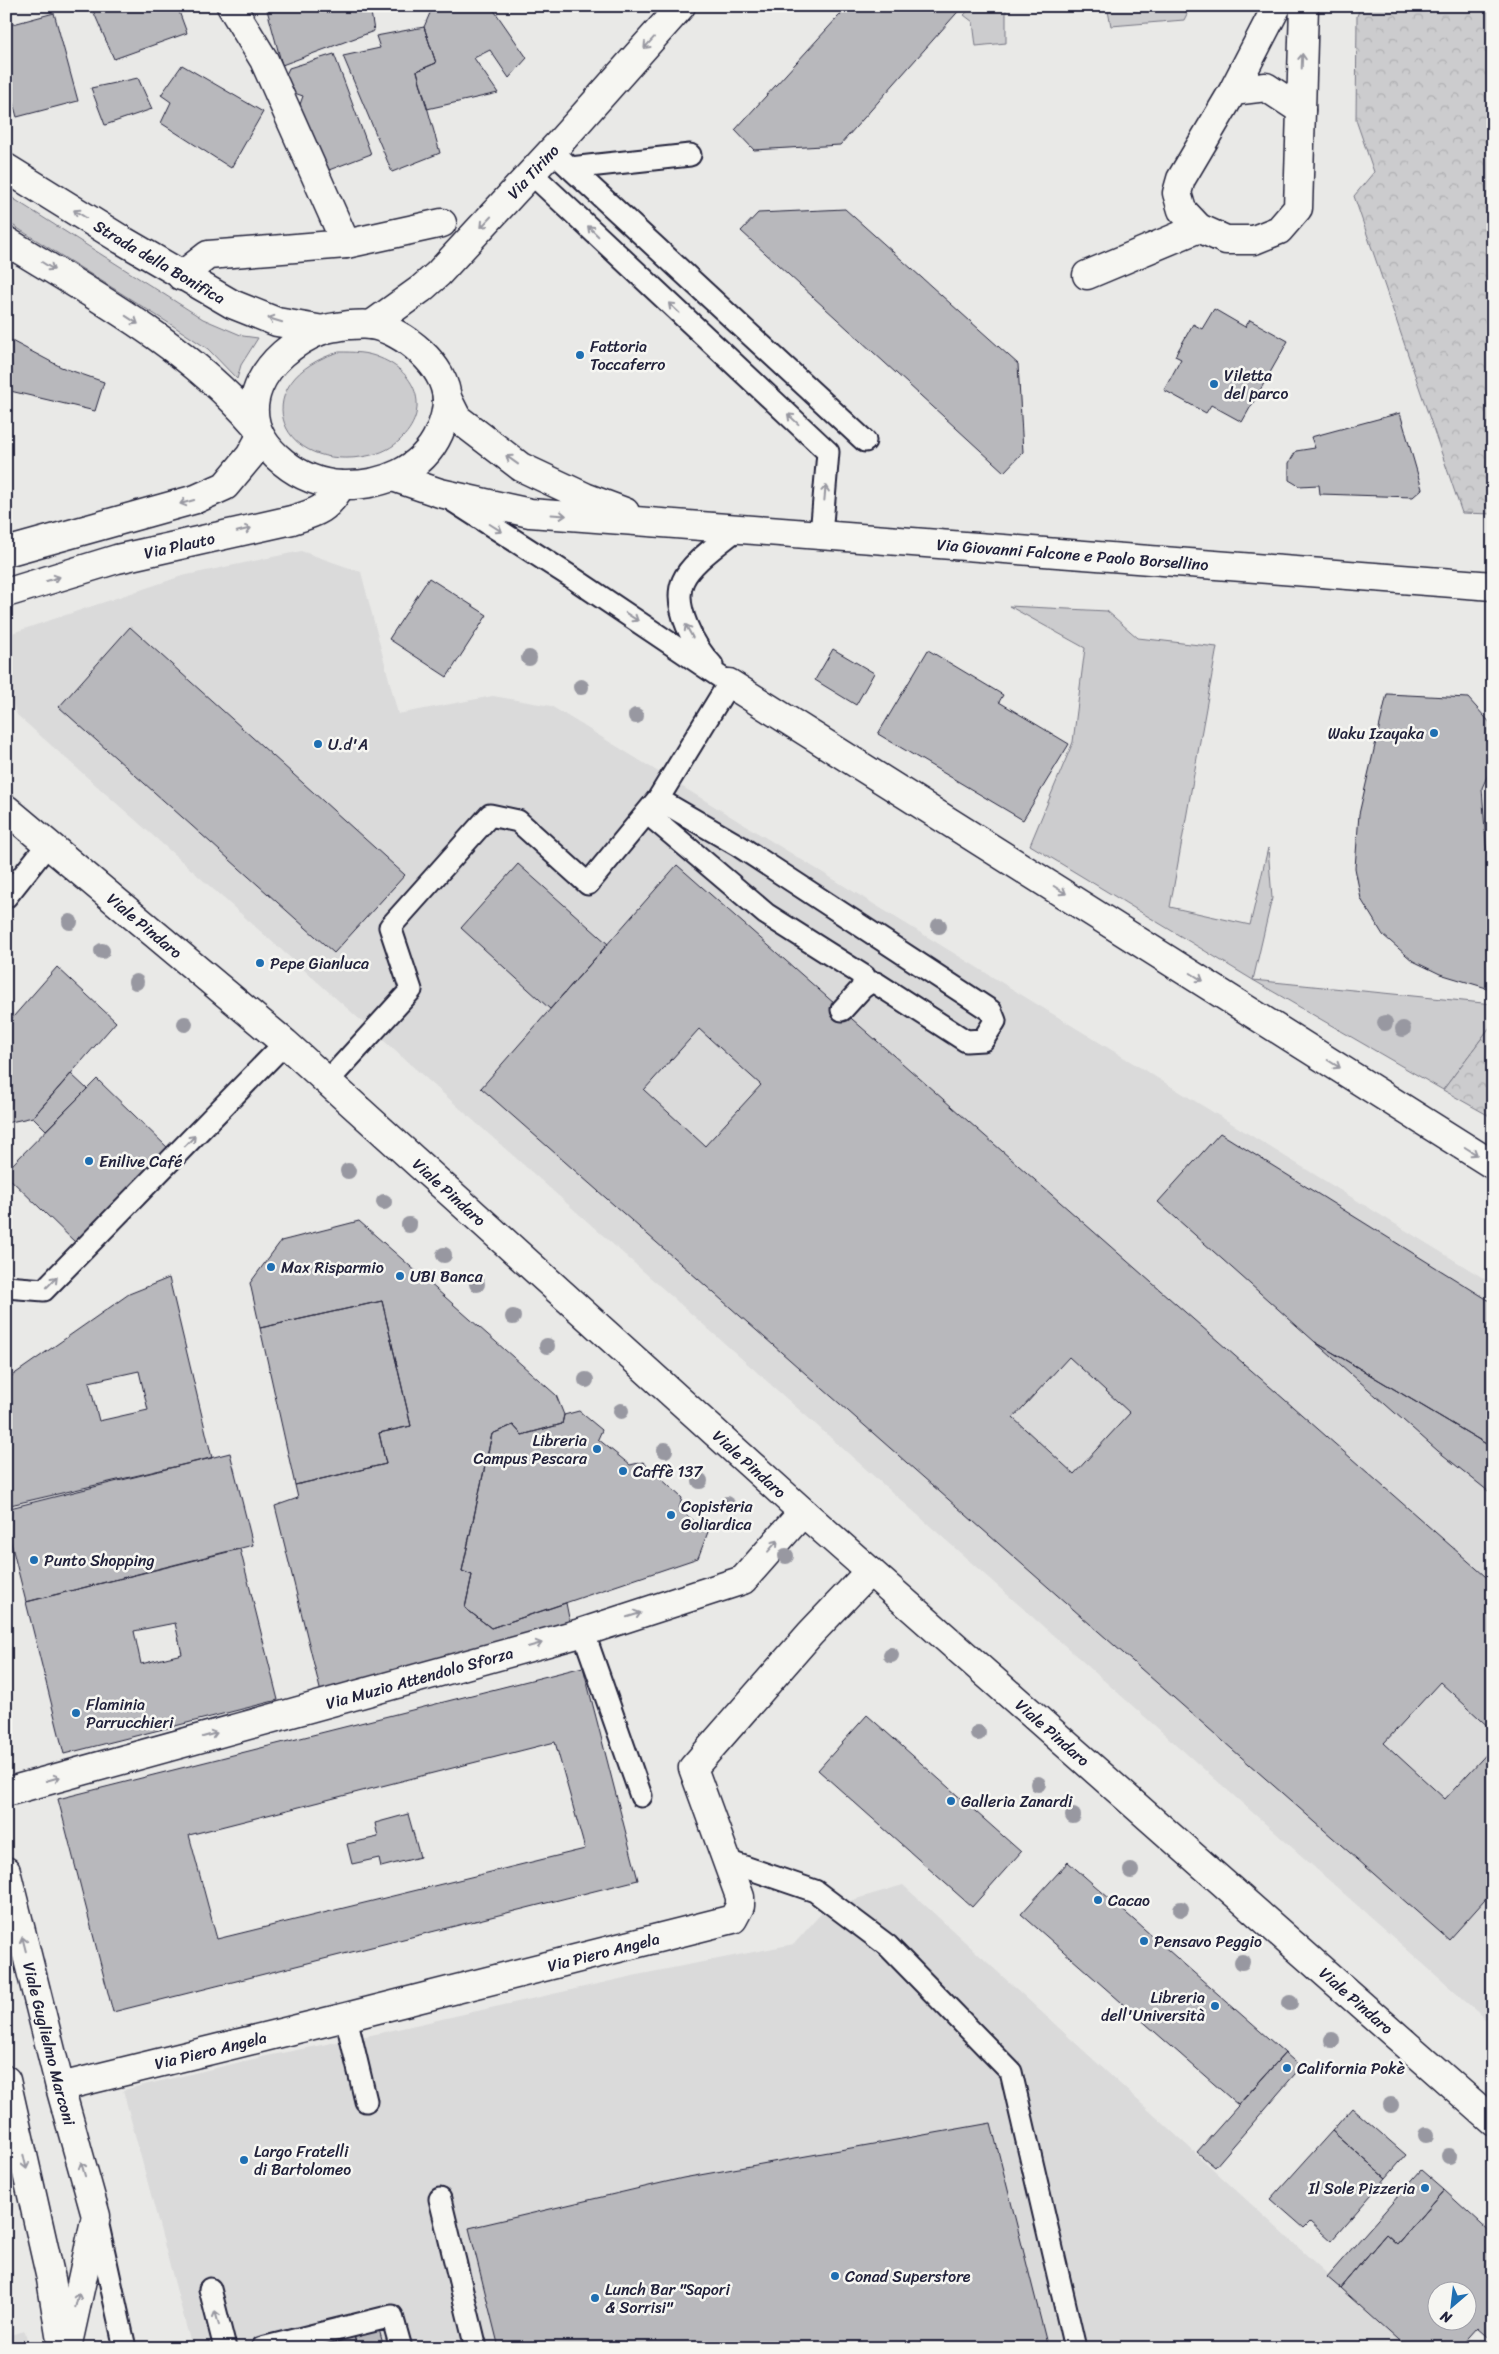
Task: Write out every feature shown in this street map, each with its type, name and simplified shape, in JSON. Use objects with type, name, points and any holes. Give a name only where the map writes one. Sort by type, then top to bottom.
[{"type":"street","points":[[231,6],[264,60],[346,244]]},
{"type":"street","name":"Via Tirino","points":[[371,325],[421,289],[438,274],[531,173],[561,160],[681,6]]},
{"type":"street","points":[[1276,6],[1233,91],[1181,179],[1177,193],[1182,210],[1199,228],[1226,240],[1254,240],[1279,230],[1298,208],[1304,6]]},
{"type":"street","points":[[1233,91],[1266,87],[1301,110]]},
{"type":"street","name":"Strada della Bonifica","points":[[6,168],[181,276],[232,304],[277,322],[323,330]]},
{"type":"street","points":[[181,276],[208,255],[346,244],[442,223]]},
{"type":"street","points":[[1087,275],[1199,228]]},
{"type":"street","points":[[6,240],[154,334],[228,392],[257,430],[271,453],[291,469],[315,481],[342,485],[367,484],[393,477],[416,464],[434,443],[446,417],[447,398],[440,376],[424,355],[404,338],[371,325],[348,325],[323,330],[293,345],[275,360],[259,384],[253,404],[257,430],[250,456],[225,486],[203,496],[6,552]]},
{"type":"street","name":"Via Giovanni Falcone e Paolo Borsellino","points":[[447,398],[457,418],[521,466],[586,497],[652,522]]},
{"type":"street","name":"Via Giovanni Falcone e Paolo Borsellino","points":[[393,477],[440,493],[530,513],[1493,586]]},
{"type":"street","name":"Via Plauto","points":[[6,593],[117,559],[292,520],[320,511],[333,500],[342,485]]},
{"type":"street","points":[[729,683],[1493,1165]]},
{"type":"street","name":"Viale Pindaro","points":[[6,809],[284,1043],[803,1512],[1493,2121]]},
{"type":"street","name":"Via Muzio Attendolo Sforza","points":[[6,1792],[583,1631],[743,1580],[803,1512]]},
{"type":"street","name":"Via Piero Angela","points":[[60,2087],[733,1919],[740,1906],[740,1897],[693,1768],[810,1634],[870,1571]]},
{"type":"street","name":"Viale Guglielmo Marconi","points":[[6,1871],[60,2087],[96,2216],[67,2348]]},
{"type":"street","points":[[6,2080],[51,2279],[62,2348]]},
{"type":"lane","points":[[561,160],[690,155]]},
{"type":"lane","points":[[561,160],[865,441]]},
{"type":"lane","points":[[531,173],[828,452],[822,535]]},
{"type":"lane","points":[[440,493],[573,578],[729,683]]},
{"type":"lane","points":[[729,683],[703,656],[685,623],[681,598],[682,582],[691,568],[738,528]]},
{"type":"lane","points":[[327,1082],[411,990],[390,927],[490,815],[518,821],[588,884],[653,806],[729,683]]},
{"type":"lane","points":[[653,806],[739,846],[992,1011],[995,1021],[983,1040],[966,1041],[876,984],[869,983],[842,1010]]},
{"type":"lane","points":[[653,806],[766,914],[864,976],[862,988]]},
{"type":"lane","points":[[6,897],[48,844]]},
{"type":"lane","points":[[6,1287],[44,1290],[284,1043]]},
{"type":"lane","points":[[583,1631],[641,1796]]},
{"type":"lane","points":[[727,1861],[815,1891],[888,1946],[1011,2072],[1075,2348]]},
{"type":"lane","points":[[346,2017],[366,2102]]},
{"type":"lane","points":[[440,2199],[476,2348]]},
{"type":"lane","name":"Viale Guglielmo Marconi","points":[[96,2216],[125,2348]]},
{"type":"lane","points":[[210,2289],[225,2348]]},
{"type":"lane","points":[[262,2348],[392,2316],[401,2348]]},
{"type":"shaded area","points":[[301,551],[361,572],[398,714],[493,696],[551,706],[1493,1284],[1493,2026],[17,715],[6,688],[6,635],[182,576]]},
{"type":"shaded area","points":[[903,1885],[1408,2348],[192,2348],[123,2090],[262,2057],[371,2035],[642,1974],[794,1944],[826,1908]]},
{"type":"shaded area","points":[[25,2331],[29,2348],[6,2348],[6,2336]]},
{"type":"green space","points":[[973,6],[1006,6],[1006,43],[976,46],[973,22],[964,15]]},
{"type":"green space","points":[[1107,6],[1179,6],[1187,14],[1184,20],[1111,26]]},
{"type":"green space","points":[[1361,6],[1493,6],[1493,514],[1462,513],[1354,196],[1374,172],[1356,120],[1357,16]]},
{"type":"green space","points":[[6,194],[203,319],[243,336],[258,338],[241,365],[237,379],[208,349],[6,221]]},
{"type":"green space","points":[[339,352],[365,353],[380,358],[404,373],[411,383],[416,394],[415,418],[409,430],[399,441],[386,450],[361,457],[331,457],[308,449],[292,436],[283,419],[283,400],[292,381],[310,365]]},
{"type":"green space","points":[[1009,606],[1107,611],[1138,638],[1217,647],[1170,907],[1250,925],[1268,848],[1272,898],[1253,980],[1030,845],[1073,742],[1085,648]]},
{"type":"green space","points":[[1253,980],[1493,1004],[1493,1023],[1443,1090]]},
{"type":"green space","points":[[1493,1023],[1493,1118],[1443,1090]]},
{"type":"building","points":[[91,6],[177,6],[187,33],[114,59]]},
{"type":"building","points":[[266,6],[370,6],[374,31],[282,65]]},
{"type":"building","points":[[433,6],[491,6],[527,58],[509,78],[490,50],[474,58],[498,93],[427,109],[417,71],[436,63],[424,27]]},
{"type":"building","points":[[848,6],[963,6],[840,145],[754,150],[735,130]]},
{"type":"building","points":[[54,13],[78,101],[17,117],[6,78],[6,26]]},
{"type":"building","points":[[424,27],[436,63],[417,71],[440,153],[392,172],[343,56],[380,48],[376,36]]},
{"type":"building","points":[[334,54],[371,154],[321,173],[298,110],[303,96],[280,88],[289,68]]},
{"type":"building","points":[[182,65],[263,112],[231,168],[161,123],[171,102],[161,95]]},
{"type":"building","points":[[138,78],[152,109],[105,125],[91,88]]},
{"type":"building","points":[[845,209],[1018,364],[1023,452],[1004,472],[741,231],[758,213]]},
{"type":"building","points":[[1214,309],[1245,327],[1250,320],[1288,341],[1242,422],[1211,405],[1206,413],[1164,390],[1181,359],[1175,356],[1193,324],[1202,329]]},
{"type":"building","points":[[6,338],[61,367],[104,382],[95,411],[6,390]]},
{"type":"building","points":[[1400,413],[1422,489],[1413,497],[1320,494],[1319,485],[1299,486],[1289,480],[1289,463],[1296,451],[1315,448],[1311,437]]},
{"type":"building","points":[[429,578],[487,615],[447,677],[389,639]]},
{"type":"building","points":[[130,627],[405,875],[334,953],[59,707]]},
{"type":"building","points":[[833,649],[874,673],[856,705],[815,680]]},
{"type":"building","points":[[928,650],[1003,695],[999,702],[1069,744],[1023,820],[878,734]]},
{"type":"building","points":[[1387,694],[1468,698],[1493,726],[1493,763],[1482,788],[1486,844],[1490,869],[1493,874],[1493,983],[1490,989],[1440,974],[1413,961],[1383,935],[1361,899],[1355,868],[1359,814]]},
{"type":"building","points":[[518,864],[608,944],[550,1009],[461,928]]},
{"type":"building","points":[[677,865],[1493,1583],[1493,1731],[1440,1682],[1384,1743],[1445,1799],[1493,1747],[1493,1891],[1449,1940],[481,1088]],"holes":[[[699,1029],[761,1085],[705,1146],[644,1090]],[[1069,1357],[1130,1413],[1074,1474],[1013,1418]]]},
{"type":"building","points":[[57,967],[116,1022],[33,1117],[6,1123],[6,1025]]},
{"type":"building","points":[[71,1074],[87,1089],[46,1130],[33,1117]]},
{"type":"building","name":"Enilive Café","points":[[97,1079],[171,1151],[79,1246],[6,1175],[6,1171]]},
{"type":"building","points":[[1220,1133],[1493,1303],[1493,1448],[1315,1342],[1158,1202]]},
{"type":"building","points":[[359,1221],[556,1395],[564,1415],[562,1424],[522,1435],[513,1425],[492,1434],[462,1571],[472,1575],[465,1608],[491,1628],[566,1603],[571,1628],[322,1697],[275,1506],[298,1498],[295,1485],[386,1464],[379,1433],[411,1426],[382,1301],[260,1328],[250,1283],[281,1241]]},
{"type":"building","points":[[169,1278],[212,1458],[6,1506],[6,1380],[129,1294]],"holes":[[[139,1371],[148,1410],[99,1421],[89,1382]]]},
{"type":"building","points":[[382,1301],[411,1426],[379,1433],[386,1464],[295,1485],[260,1328]]},
{"type":"building","points":[[1315,1342],[1493,1448],[1493,1495],[1438,1451]]},
{"type":"building","points":[[579,1411],[602,1430],[598,1439],[630,1465],[643,1462],[682,1498],[679,1509],[708,1532],[698,1558],[491,1628],[465,1608],[472,1575],[462,1571],[492,1434],[513,1425],[522,1435],[562,1424],[564,1415]]},
{"type":"building","points":[[230,1453],[253,1545],[26,1602],[6,1523],[6,1509]]},
{"type":"building","points":[[240,1549],[278,1700],[64,1754],[26,1602]],"holes":[[[175,1623],[182,1654],[141,1664],[134,1631]]]},
{"type":"building","points":[[583,1667],[638,1880],[113,2012],[58,1799]],"holes":[[[555,1742],[585,1849],[217,1939],[189,1835]]]},
{"type":"building","points":[[867,1715],[1021,1852],[972,1907],[818,1770]]},
{"type":"building","points":[[408,1814],[420,1857],[381,1867],[379,1858],[352,1864],[347,1844],[378,1837],[375,1823]]},
{"type":"building","points":[[1068,1862],[1285,2053],[1238,2105],[1021,1914]]},
{"type":"building","points":[[1285,2053],[1301,2067],[1215,2167],[1197,2152]]},
{"type":"building","points":[[1352,2108],[1406,2155],[1386,2178],[1332,2131]]},
{"type":"building","points":[[991,2123],[1048,2348],[499,2348],[469,2228],[683,2178]]},
{"type":"building","points":[[1332,2131],[1386,2178],[1331,2241],[1310,2222],[1304,2228],[1271,2199]]},
{"type":"building","points":[[1421,2170],[1444,2190],[1397,2244],[1386,2234],[1340,2288],[1327,2277]]},
{"type":"building","points":[[1444,2190],[1493,2235],[1493,2341],[1478,2328],[1476,2330],[1476,2282],[1426,2282],[1426,2332],[1474,2332],[1460,2348],[1407,2348],[1340,2288],[1386,2234],[1397,2244]]},
{"type":"building","points":[[379,2329],[384,2348],[357,2348],[354,2335]]},
{"type":"building","points":[[354,2335],[357,2348],[302,2348]]},
{"type":"place","name":"Fattoria Toccaferro","points":[[580,355]]},
{"type":"place","name":"Viletta del parco","points":[[1214,384]]},
{"type":"place","name":"Waku Izayaka","points":[[1434,733]]},
{"type":"place","name":"U.d'A","points":[[318,744]]},
{"type":"place","name":"Pepe Gianluca","points":[[260,963]]},
{"type":"place","name":"Enilive Café","points":[[89,1161]]},
{"type":"place","name":"Max Risparmio","points":[[271,1267]]},
{"type":"place","name":"UBI Banca","points":[[400,1276]]},
{"type":"place","name":"Libreria Campus Pescara","points":[[597,1449]]},
{"type":"place","name":"Caffè 137","points":[[623,1471]]},
{"type":"place","name":"Copisteria Goliardica","points":[[671,1515]]},
{"type":"place","name":"Punto Shopping","points":[[34,1560]]},
{"type":"place","name":"Flaminia Parrucchieri","points":[[76,1713]]},
{"type":"place","name":"Galleria Zanardi","points":[[951,1801]]},
{"type":"place","name":"Cacao","points":[[1098,1900]]},
{"type":"place","name":"Pensavo Peggio","points":[[1144,1941]]},
{"type":"place","name":"Libreria dell'Università","points":[[1215,2006]]},
{"type":"place","name":"California Pokè","points":[[1287,2068]]},
{"type":"place","name":"Largo Fratelli di Bartolomeo","points":[[244,2160]]},
{"type":"place","name":"Il Sole Pizzeria","points":[[1425,2188]]},
{"type":"place","name":"Conad Superstore","points":[[835,2276]]},
{"type":"place","name":"Lunch Bar \"Sapori & Sorrisi\"","points":[[595,2298]]}]
